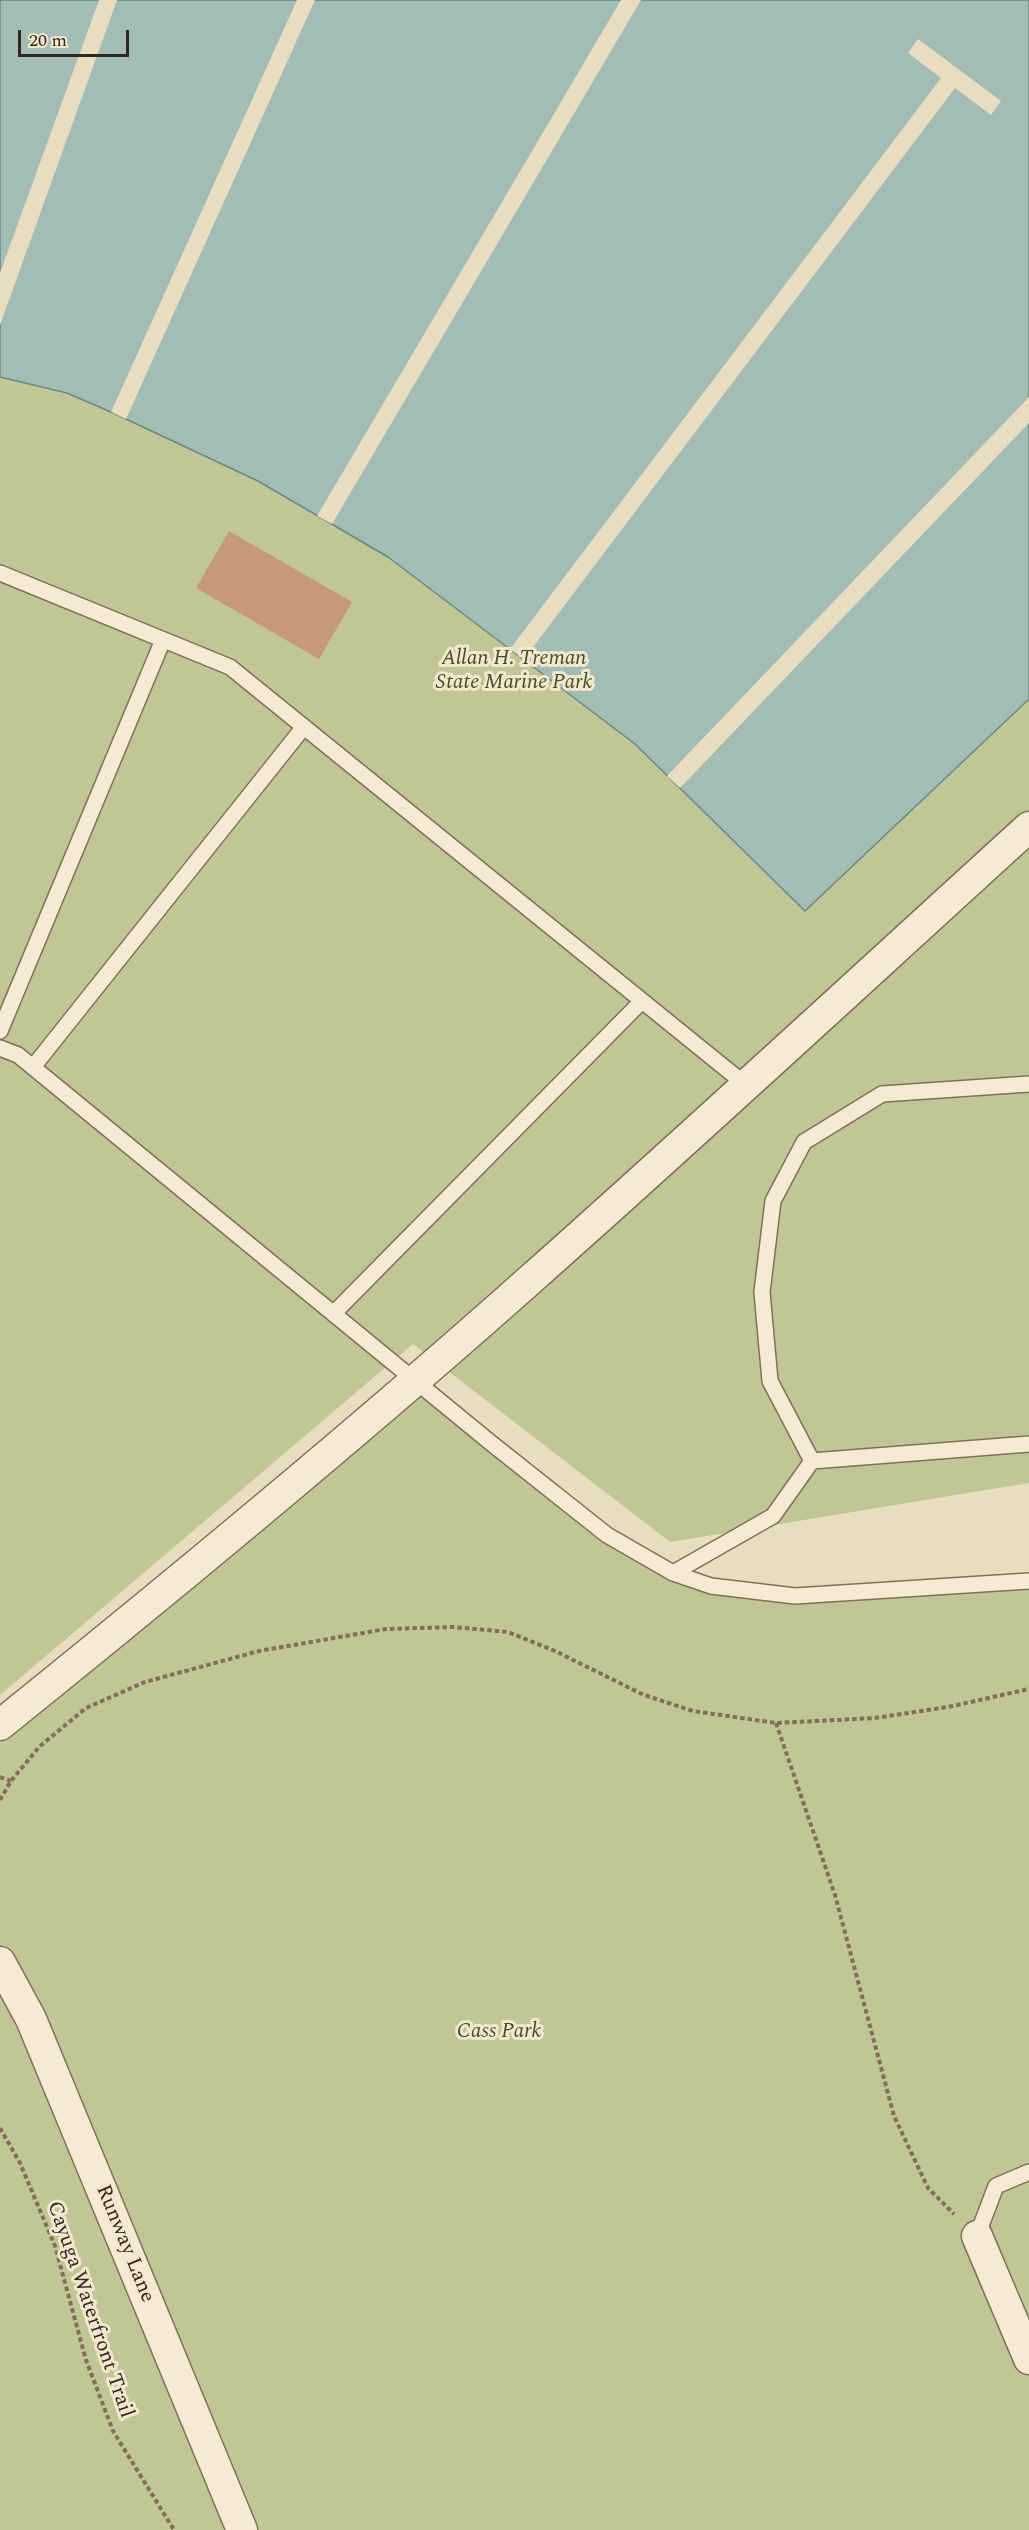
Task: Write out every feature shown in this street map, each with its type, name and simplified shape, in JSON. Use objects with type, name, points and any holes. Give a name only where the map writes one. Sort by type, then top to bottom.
[{"type":"street","points":[[0,1725],[181,1579],[416,1380],[746,1085],[1029,827]]},
{"type":"street","name":"Runway Lane","points":[[0,1962],[31,2019],[242,2530]]},
{"type":"street","points":[[978,2236],[1022,2322],[1029,2359]]},
{"type":"lane","points":[[0,573],[230,668],[746,1085]]},
{"type":"lane","points":[[0,1032],[163,640]]},
{"type":"lane","points":[[33,1067],[303,728]]},
{"type":"lane","points":[[334,1313],[642,1000]]},
{"type":"lane","points":[[0,1048],[18,1055],[33,1067],[490,1443],[607,1535],[674,1573],[711,1586],[795,1596],[1029,1581]]},
{"type":"lane","points":[[812,1461],[770,1381],[762,1292],[772,1201],[804,1142],[882,1094],[1029,1084]]},
{"type":"lane","points":[[812,1461],[1029,1444]]},
{"type":"lane","points":[[674,1573],[773,1516],[812,1461]]},
{"type":"lane","points":[[978,2236],[996,2186],[1029,2172]]},
{"type":"path","points":[[0,1800],[11,1781],[39,1747],[86,1708],[145,1682],[259,1651],[386,1629],[453,1627],[507,1632],[555,1651],[644,1695],[693,1711],[776,1723],[875,1718],[948,1707],[1029,1689]]},
{"type":"path","points":[[776,1723],[835,1895],[894,2116],[927,2187],[978,2236]]},
{"type":"path","points":[[0,1777],[11,1781]]},
{"type":"path","name":"Cayuga Waterfront Trail","points":[[0,2128],[20,2163],[55,2246],[86,2360],[113,2431],[174,2530]]},
{"type":"green space","name":"Allan H. Treman State Marine Park","points":[[0,0],[1029,0],[1029,1483],[670,1542],[413,1344],[0,1695]]},
{"type":"green space","name":"Cass Park","points":[[416,1379],[654,1562],[725,1588],[880,1591],[1029,1581],[1029,2530],[0,2530],[0,1743],[142,1611]]},
{"type":"water","name":"Allan H. Treman State Marine Park","points":[[0,0],[1029,0],[1029,699],[805,911],[635,744],[388,557],[258,481],[111,412],[67,393],[0,377]]},
{"type":"pier","points":[[99,0],[117,0],[0,325],[0,273]]},
{"type":"pier","points":[[297,0],[315,0],[126,419],[111,412]]},
{"type":"pier","points":[[621,0],[641,0],[332,524],[317,516]]},
{"type":"pier","points":[[918,39],[1001,101],[991,115],[955,88],[524,659],[510,649],[941,78],[908,53]]},
{"type":"pier","points":[[1029,397],[1029,423],[680,788],[667,776]]},
{"type":"building","points":[[229,531],[352,602],[319,659],[196,588]]}]
